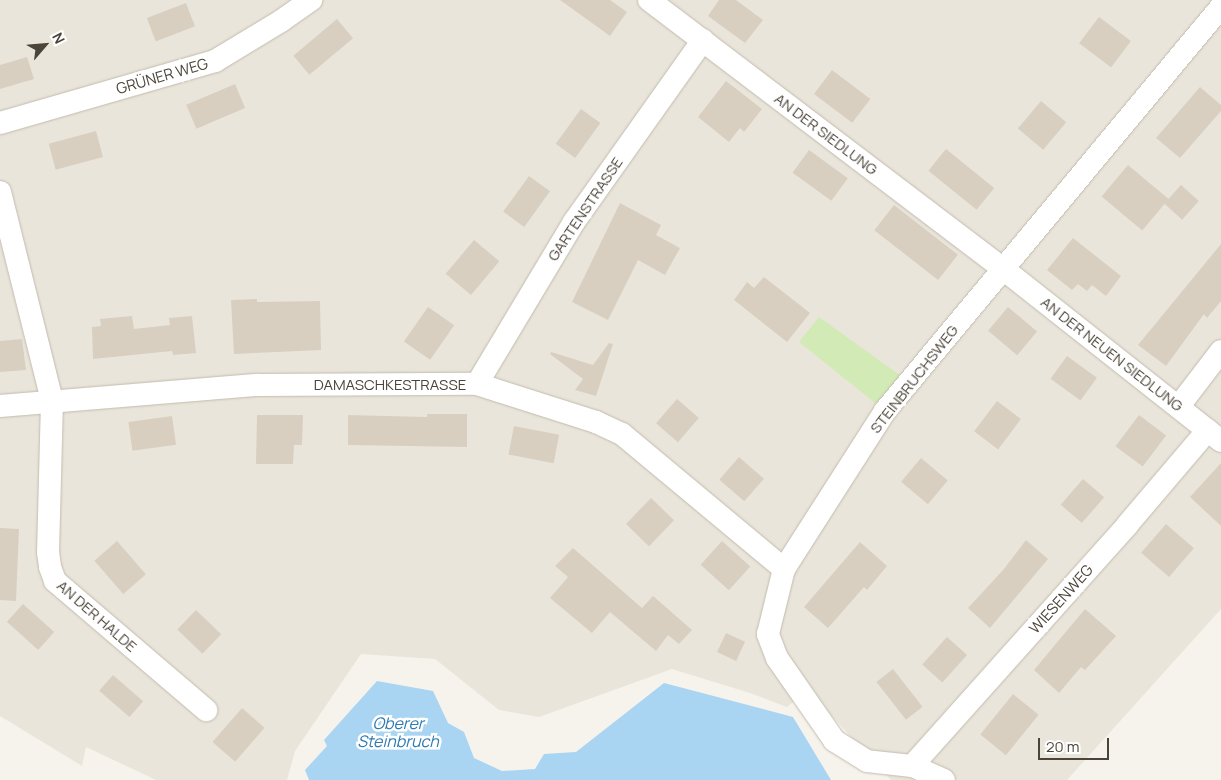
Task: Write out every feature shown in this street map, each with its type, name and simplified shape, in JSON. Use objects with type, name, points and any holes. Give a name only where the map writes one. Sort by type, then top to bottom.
[{"type":"street","name":"GRÜNER WEG","points":[[0,123],[215,61],[282,21],[311,0]]},
{"type":"street","name":"AN DER SIEDLUNG","points":[[649,0],[1002,268]]},
{"type":"street","name":"STEINBRUCHSWEG","points":[[944,780],[912,766],[866,761],[834,740],[777,658],[768,634],[784,569],[885,411],[1221,7]]},
{"type":"street","name":"GARTENSTRASSE","points":[[477,384],[574,222],[703,40]]},
{"type":"street","points":[[0,192],[52,401]]},
{"type":"street","name":"AN DER NEUEN SIEDLUNG","points":[[1002,268],[1214,435]]},
{"type":"street","points":[[1179,406],[1221,351]]},
{"type":"street","name":"DAMASCHKESTRASSE","points":[[0,406],[258,385],[477,384],[596,422],[622,434],[784,569]]},
{"type":"street","name":"AN DER HALDE","points":[[52,401],[48,552],[50,568],[55,581],[206,710]]},
{"type":"street","name":"WIESENWEG","points":[[912,766],[1128,524],[1214,435]]},
{"type":"shaded area","points":[[0,0],[1221,0],[1221,609],[1067,780],[891,780],[808,690],[787,707],[750,693],[672,669],[539,717],[499,710],[435,659],[361,654],[295,751],[287,780],[156,780],[86,747],[82,766],[0,716]]},
{"type":"green space","points":[[819,317],[901,376],[879,406],[799,342]]},
{"type":"water","name":"Oberer Steinbruch","points":[[377,681],[433,691],[448,723],[464,732],[474,758],[502,771],[535,769],[544,754],[576,752],[664,683],[793,717],[831,780],[309,780],[305,770],[327,746],[324,740]]},
{"type":"building","points":[[560,0],[610,0],[627,12],[610,36]]},
{"type":"building","points":[[719,0],[736,0],[763,20],[745,43],[708,16]]},
{"type":"building","points":[[186,3],[195,26],[156,41],[147,18]]},
{"type":"building","points":[[1099,17],[1131,41],[1111,67],[1079,43]]},
{"type":"building","points":[[337,19],[353,38],[309,75],[293,56]]},
{"type":"building","points":[[27,57],[34,79],[0,89],[0,65]]},
{"type":"building","points":[[832,70],[870,99],[852,123],[814,94]]},
{"type":"building","points":[[726,81],[762,109],[744,132],[740,128],[729,142],[698,117]]},
{"type":"building","points":[[235,84],[245,108],[196,129],[186,105]]},
{"type":"building","points":[[1200,87],[1221,105],[1221,111],[1180,158],[1156,138]]},
{"type":"building","points":[[1041,101],[1066,122],[1043,150],[1018,129]]},
{"type":"building","points":[[581,109],[600,123],[575,158],[556,144]]},
{"type":"building","points":[[96,131],[103,157],[56,170],[49,144]]},
{"type":"building","points":[[946,149],[994,188],[977,210],[928,171]]},
{"type":"building","points":[[809,150],[848,178],[831,201],[793,173]]},
{"type":"building","points":[[1128,165],[1169,199],[1142,230],[1102,196]]},
{"type":"building","points":[[529,176],[550,191],[524,227],[503,212]]},
{"type":"building","points":[[1181,185],[1199,201],[1182,220],[1164,204]]},
{"type":"building","points":[[620,203],[661,225],[656,235],[680,248],[665,275],[638,260],[608,320],[572,302]]},
{"type":"building","points":[[894,205],[958,255],[938,280],[874,230]]},
{"type":"building","points":[[1073,238],[1121,276],[1106,296],[1092,285],[1087,291],[1078,284],[1072,290],[1047,270]]},
{"type":"building","points":[[474,240],[499,261],[471,295],[446,274]]},
{"type":"building","points":[[1221,244],[1221,301],[1207,318],[1204,314],[1166,366],[1138,345]]},
{"type":"building","points":[[764,277],[810,313],[787,342],[734,300],[747,282],[754,288]]},
{"type":"building","points":[[257,299],[257,302],[320,301],[321,350],[234,354],[231,300]]},
{"type":"building","points":[[428,307],[454,325],[430,360],[404,341]]},
{"type":"building","points":[[1008,307],[1037,331],[1017,355],[988,331]]},
{"type":"building","points":[[132,316],[134,329],[170,325],[169,318],[192,316],[196,353],[173,355],[172,351],[93,359],[92,327],[101,326],[100,319]]},
{"type":"building","points":[[22,339],[26,370],[0,372],[0,341]]},
{"type":"building","points":[[609,343],[613,344],[596,396],[575,390],[583,379],[550,354],[551,352],[593,365]]},
{"type":"building","points":[[1067,356],[1097,378],[1080,400],[1051,379]]},
{"type":"building","points":[[677,399],[699,418],[678,442],[656,423]]},
{"type":"building","points":[[997,401],[1021,419],[998,449],[974,431]]},
{"type":"building","points":[[427,414],[467,414],[467,447],[348,445],[348,415],[427,417]]},
{"type":"building","points":[[257,415],[303,415],[302,445],[294,445],[293,464],[256,464]]},
{"type":"building","points":[[1139,415],[1166,435],[1143,467],[1116,446]]},
{"type":"building","points":[[172,416],[176,445],[132,451],[128,422]]},
{"type":"building","points":[[514,426],[559,435],[554,463],[508,454]]},
{"type":"building","points":[[739,457],[764,479],[744,501],[719,480]]},
{"type":"building","points":[[921,458],[948,480],[928,504],[901,482]]},
{"type":"building","points":[[1221,463],[1221,526],[1190,497]]},
{"type":"building","points":[[1083,479],[1104,497],[1082,523],[1061,505]]},
{"type":"building","points":[[651,498],[674,520],[649,546],[626,524]]},
{"type":"building","points":[[1166,524],[1194,548],[1169,577],[1141,553]]},
{"type":"building","points":[[0,528],[19,529],[16,601],[0,600]]},
{"type":"building","points":[[1026,540],[1048,559],[990,628],[968,608],[1004,569]]},
{"type":"building","points":[[117,541],[146,574],[123,594],[94,561]]},
{"type":"building","points":[[722,541],[750,566],[729,590],[701,565]]},
{"type":"building","points":[[860,542],[887,566],[867,590],[864,587],[828,628],[804,607]]},
{"type":"building","points":[[573,548],[642,608],[653,596],[692,630],[679,644],[668,635],[656,651],[610,612],[592,633],[550,598],[568,577],[555,566]]},
{"type":"building","points":[[23,604],[54,632],[38,650],[7,622]]},
{"type":"building","points":[[1085,609],[1116,636],[1085,670],[1081,667],[1059,693],[1034,670]]},
{"type":"building","points":[[196,610],[221,634],[202,654],[177,629]]},
{"type":"building","points":[[726,633],[745,642],[736,661],[717,652]]},
{"type":"building","points":[[947,637],[967,655],[942,683],[922,664]]},
{"type":"building","points":[[893,669],[923,707],[906,720],[876,682]]},
{"type":"building","points":[[113,675],[143,701],[129,717],[99,691]]},
{"type":"building","points":[[1013,694],[1039,715],[1006,755],[980,734]]},
{"type":"building","points":[[242,708],[265,728],[235,762],[212,742]]}]
